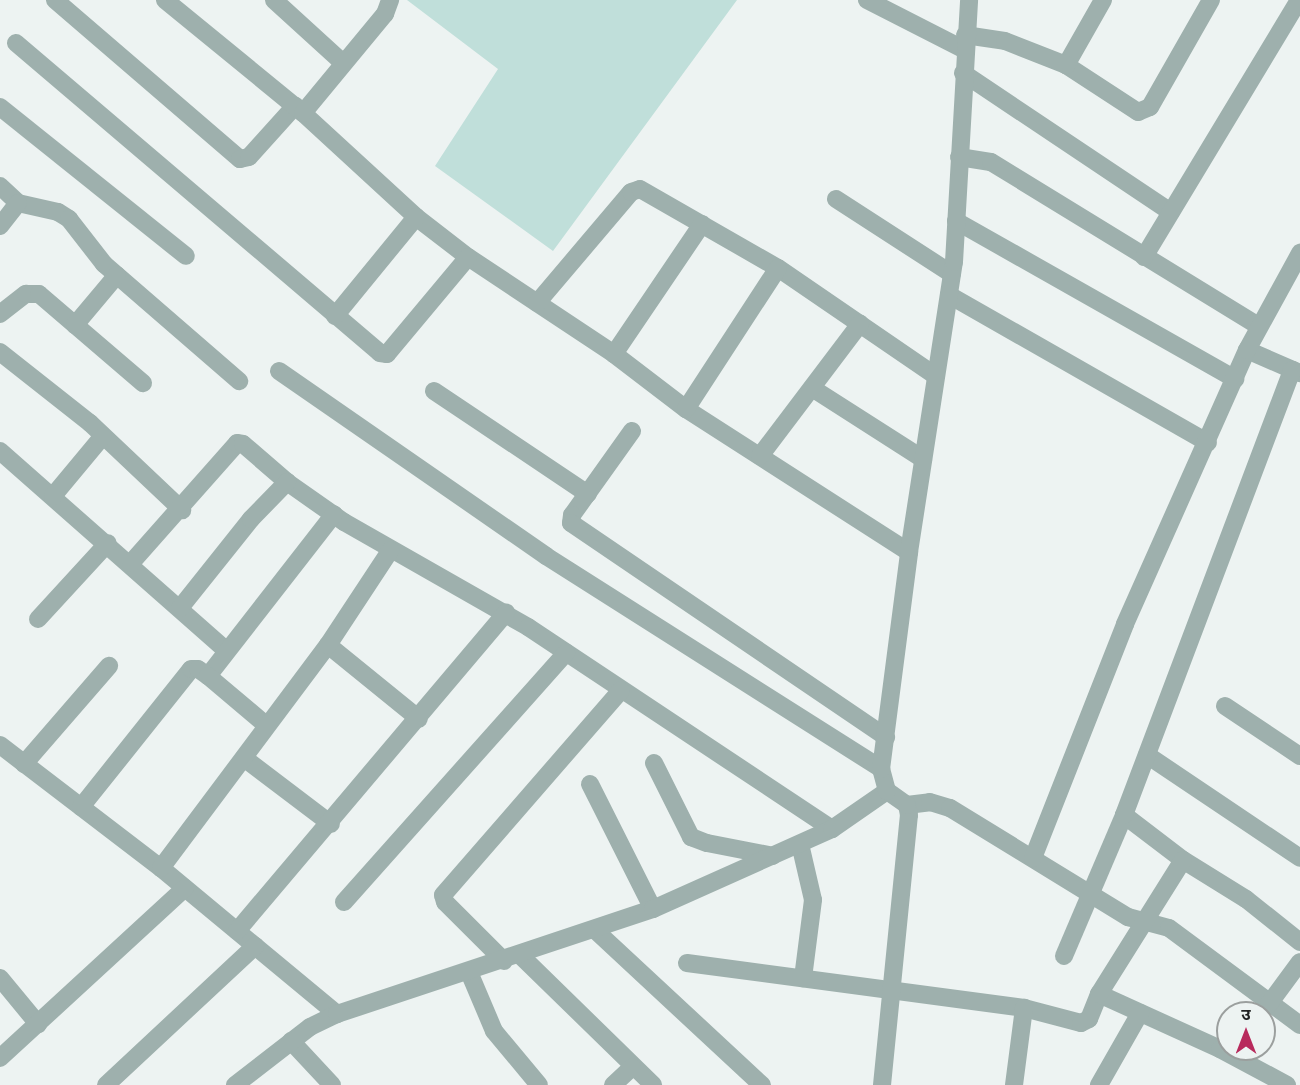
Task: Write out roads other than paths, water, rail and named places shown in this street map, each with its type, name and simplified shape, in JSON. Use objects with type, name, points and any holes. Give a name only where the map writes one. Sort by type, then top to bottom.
[{"type":"street","points":[[55,0],[240,159],[249,157],[299,110],[385,14],[390,0]]},
{"type":"street","points":[[165,0],[299,110],[416,217],[468,257],[614,354],[686,409],[909,552]]},
{"type":"street","points":[[274,0],[343,63]]},
{"type":"street","points":[[867,0],[965,43],[1005,41],[1066,65],[1138,112],[1144,111],[1211,0]]},
{"type":"street","points":[[969,0],[952,274],[909,552],[881,769],[887,791],[907,805],[930,802],[950,807],[1092,896],[1140,922],[1169,928],[1265,1001]]},
{"type":"street","points":[[1066,65],[1103,0]]},
{"type":"street","points":[[1144,257],[1299,0]]},
{"type":"street","points":[[16,43],[380,353],[387,354],[468,257]]},
{"type":"street","points":[[963,73],[1171,212]]},
{"type":"street","points":[[0,107],[186,256]]},
{"type":"street","points":[[959,158],[991,162],[1259,326]]},
{"type":"street","points":[[0,186],[18,202],[63,215],[117,275],[239,381]]},
{"type":"street","points":[[537,303],[635,189],[645,190],[778,268],[936,376]]},
{"type":"street","points":[[836,199],[952,274]]},
{"type":"street","points":[[0,226],[18,202]]},
{"type":"street","points":[[335,316],[416,217]]},
{"type":"street","points":[[956,221],[1235,379]]},
{"type":"street","points":[[614,354],[702,224]]},
{"type":"street","points":[[1033,858],[1125,624],[1247,350],[1300,253]]},
{"type":"street","points":[[686,409],[778,268]]},
{"type":"street","points":[[75,325],[117,275]]},
{"type":"street","points":[[0,314],[34,292],[143,383]]},
{"type":"street","points":[[949,295],[1208,442]]},
{"type":"street","points":[[760,456],[860,324]]},
{"type":"street","points":[[1064,956],[1092,896],[1148,755],[1296,371],[1247,350]]},
{"type":"street","points":[[0,352],[103,436],[182,510]]},
{"type":"street","points":[[279,371],[546,556],[881,769]]},
{"type":"street","points":[[812,388],[924,459]]},
{"type":"street","points":[[434,391],[588,494]]},
{"type":"street","points":[[632,431],[572,515],[572,525],[886,736]]},
{"type":"street","points":[[53,496],[103,436]]},
{"type":"street","points":[[131,563],[182,510],[238,443],[287,482],[390,551],[506,613],[832,830]]},
{"type":"street","points":[[0,452],[131,563],[226,650]]},
{"type":"street","points":[[180,608],[251,519],[287,482]]},
{"type":"street","points":[[208,676],[334,514]]},
{"type":"street","points":[[39,619],[108,543]]},
{"type":"street","points":[[161,868],[328,645],[390,551]]},
{"type":"street","points":[[237,931],[331,824],[506,613]]},
{"type":"street","points":[[328,645],[419,719]]},
{"type":"street","points":[[344,902],[566,653]]},
{"type":"street","points":[[24,764],[109,666]]},
{"type":"street","points":[[81,807],[184,675],[195,669],[208,676],[266,725]]},
{"type":"street","points":[[621,690],[443,895],[446,902],[653,1085]]},
{"type":"street","points":[[1225,706],[1300,756]]},
{"type":"street","points":[[0,745],[161,868],[337,1014]]},
{"type":"street","points":[[1148,755],[1300,858]]},
{"type":"street","points":[[244,758],[331,824]]},
{"type":"street","points":[[654,763],[691,837],[706,843],[772,856]]},
{"type":"street","points":[[590,784],[654,909]]},
{"type":"street","points":[[235,1085],[291,1041],[337,1014],[512,958],[654,909],[832,830],[887,791]]},
{"type":"street","points":[[882,1085],[909,815],[907,805]]},
{"type":"street","points":[[1124,815],[1183,860],[1246,899],[1300,942]]},
{"type":"street","points":[[800,844],[813,900],[803,978]]},
{"type":"street","points":[[687,963],[1024,1008],[1081,1023],[1089,1019],[1099,994],[1140,922],[1183,860]]},
{"type":"street","points":[[0,1058],[185,888]]},
{"type":"street","points":[[596,930],[762,1085]]},
{"type":"street","points":[[106,1085],[255,946]]},
{"type":"street","points":[[1271,1001],[1300,962]]},
{"type":"street","points":[[469,972],[494,1030],[539,1085]]},
{"type":"street","points":[[0,978],[39,1024]]},
{"type":"street","points":[[1099,994],[1287,1085]]},
{"type":"street","points":[[1014,1085],[1024,1008]]},
{"type":"street","points":[[1276,1009],[1300,1025]]},
{"type":"street","points":[[1099,1085],[1140,1013]]},
{"type":"street","points":[[291,1041],[332,1085]]},
{"type":"street","points":[[613,1085],[632,1067]]}]
